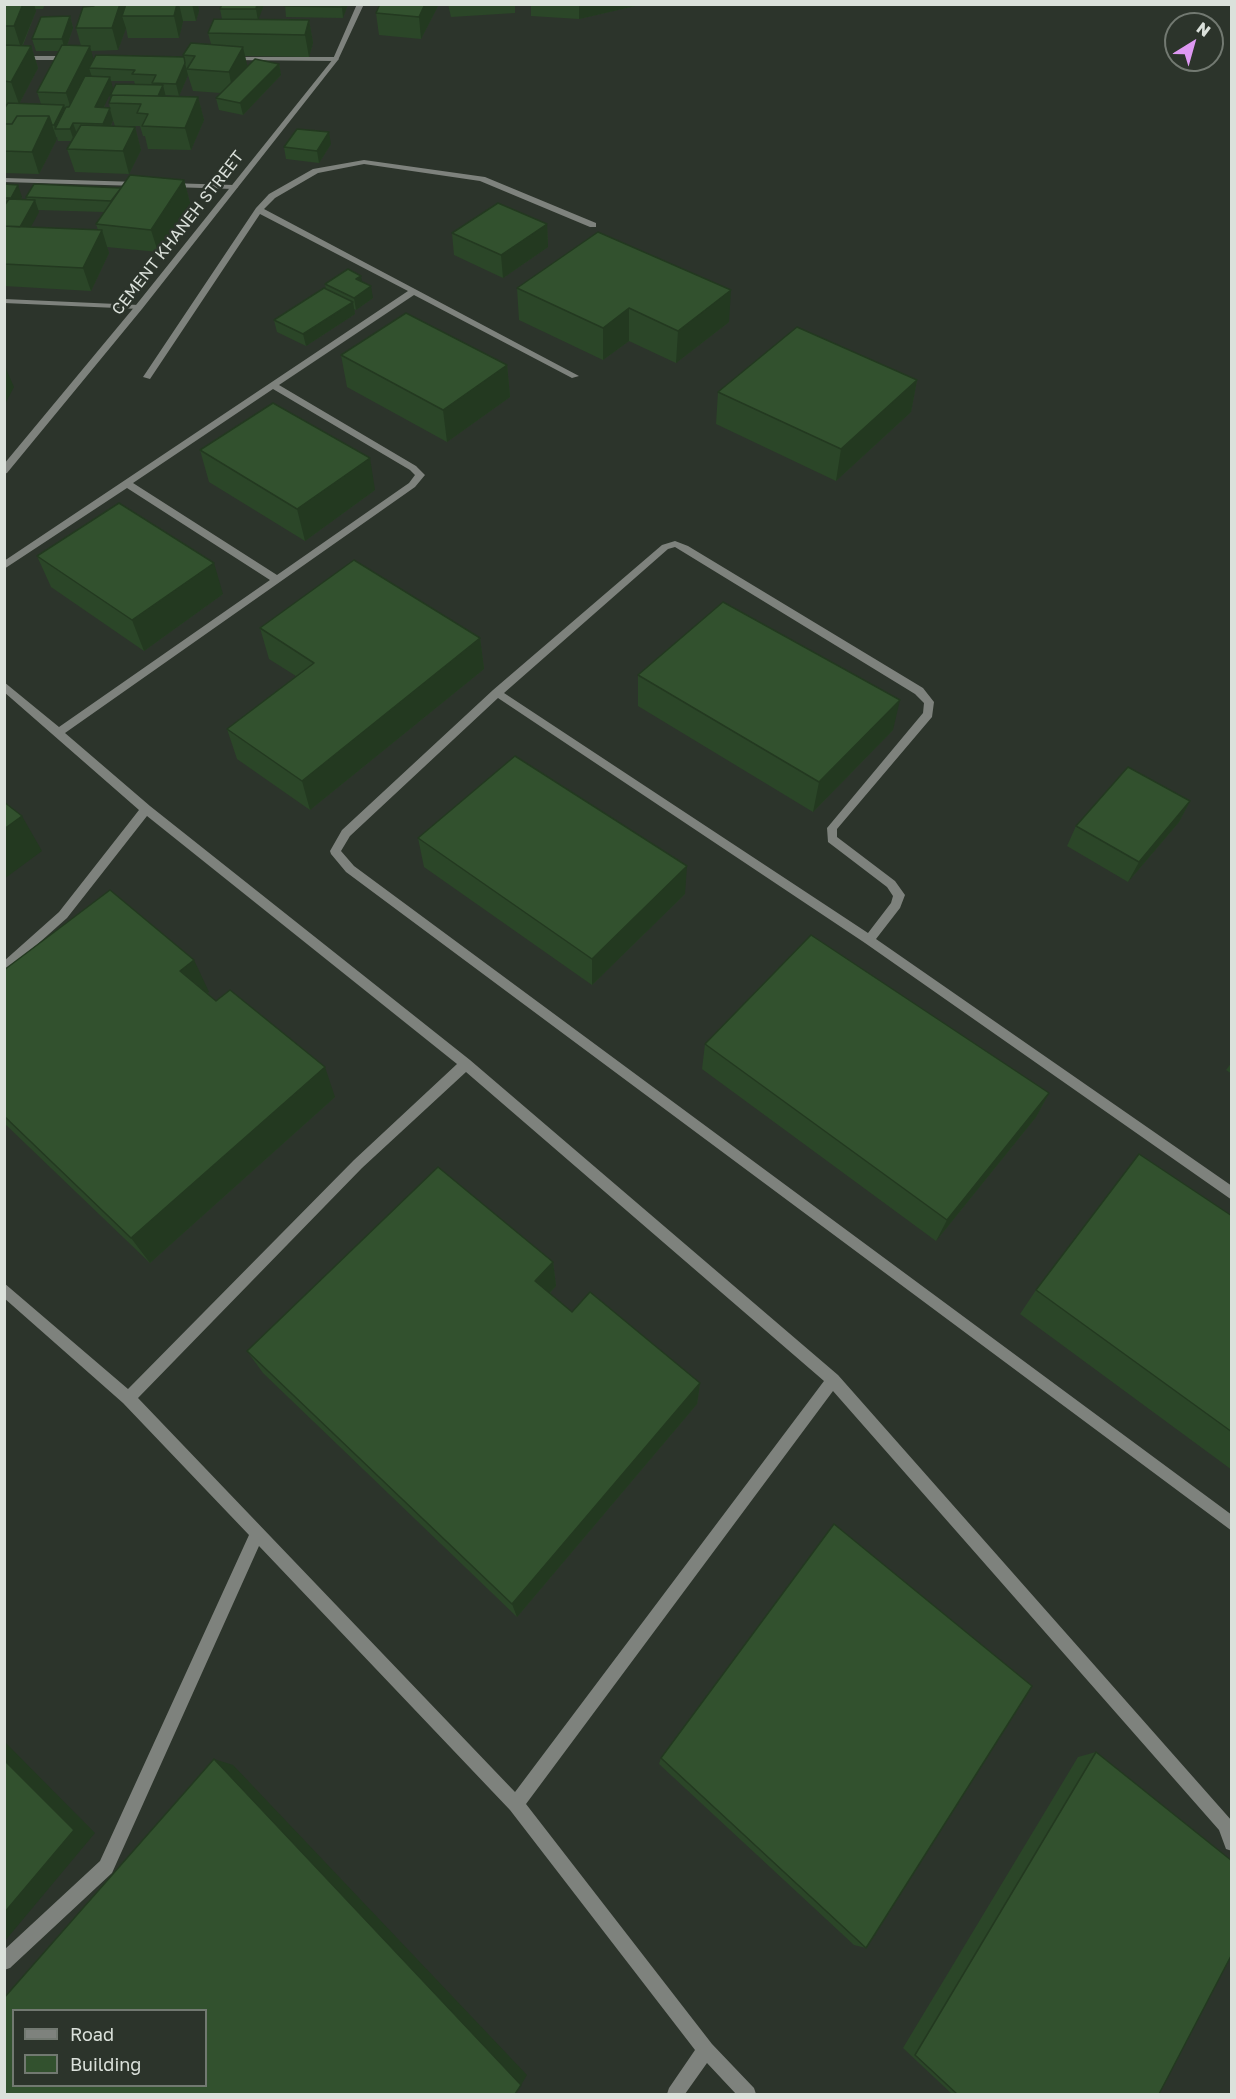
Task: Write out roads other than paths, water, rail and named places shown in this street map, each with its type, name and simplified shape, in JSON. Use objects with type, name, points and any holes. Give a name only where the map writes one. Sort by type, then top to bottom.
[{"type":"street","name":"CEMENT KHANEH STREET","points":[[4,471],[139,307],[336,59],[361,4]]},
{"type":"street","points":[[4,58],[76,58]]},
{"type":"street","points":[[218,59],[336,59]]},
{"type":"street","points":[[147,377],[259,210],[272,196],[316,171],[364,162],[482,179],[593,225]]},
{"type":"street","points":[[4,180],[142,184]]},
{"type":"street","points":[[165,185],[234,187]]},
{"type":"street","points":[[259,210],[575,376]]},
{"type":"street","points":[[4,566],[414,291]]},
{"type":"street","points":[[4,300],[139,307]]},
{"type":"street","points":[[58,734],[412,485],[420,475],[413,468],[274,386]]},
{"type":"street","points":[[128,484],[277,580]]},
{"type":"street","points":[[869,940],[896,905],[899,896],[891,884],[832,839],[832,828],[928,714],[929,702],[919,691],[675,544],[665,547],[497,693],[346,833],[335,851],[350,869],[1232,1524]]},
{"type":"street","points":[[4,686],[146,809],[466,1064],[833,1380],[1225,1825],[1232,1843]]},
{"type":"street","points":[[497,693],[869,940],[1232,1194]]},
{"type":"street","points":[[4,969],[63,915],[146,809]]},
{"type":"street","points":[[128,1398],[358,1164],[466,1064]]},
{"type":"street","points":[[4,1289],[128,1398],[516,1804],[706,2050],[748,2094]]},
{"type":"street","points":[[516,1804],[833,1380]]},
{"type":"street","points":[[4,1962],[106,1867],[257,1535]]},
{"type":"street","points":[[675,2094],[706,2050]]}]
